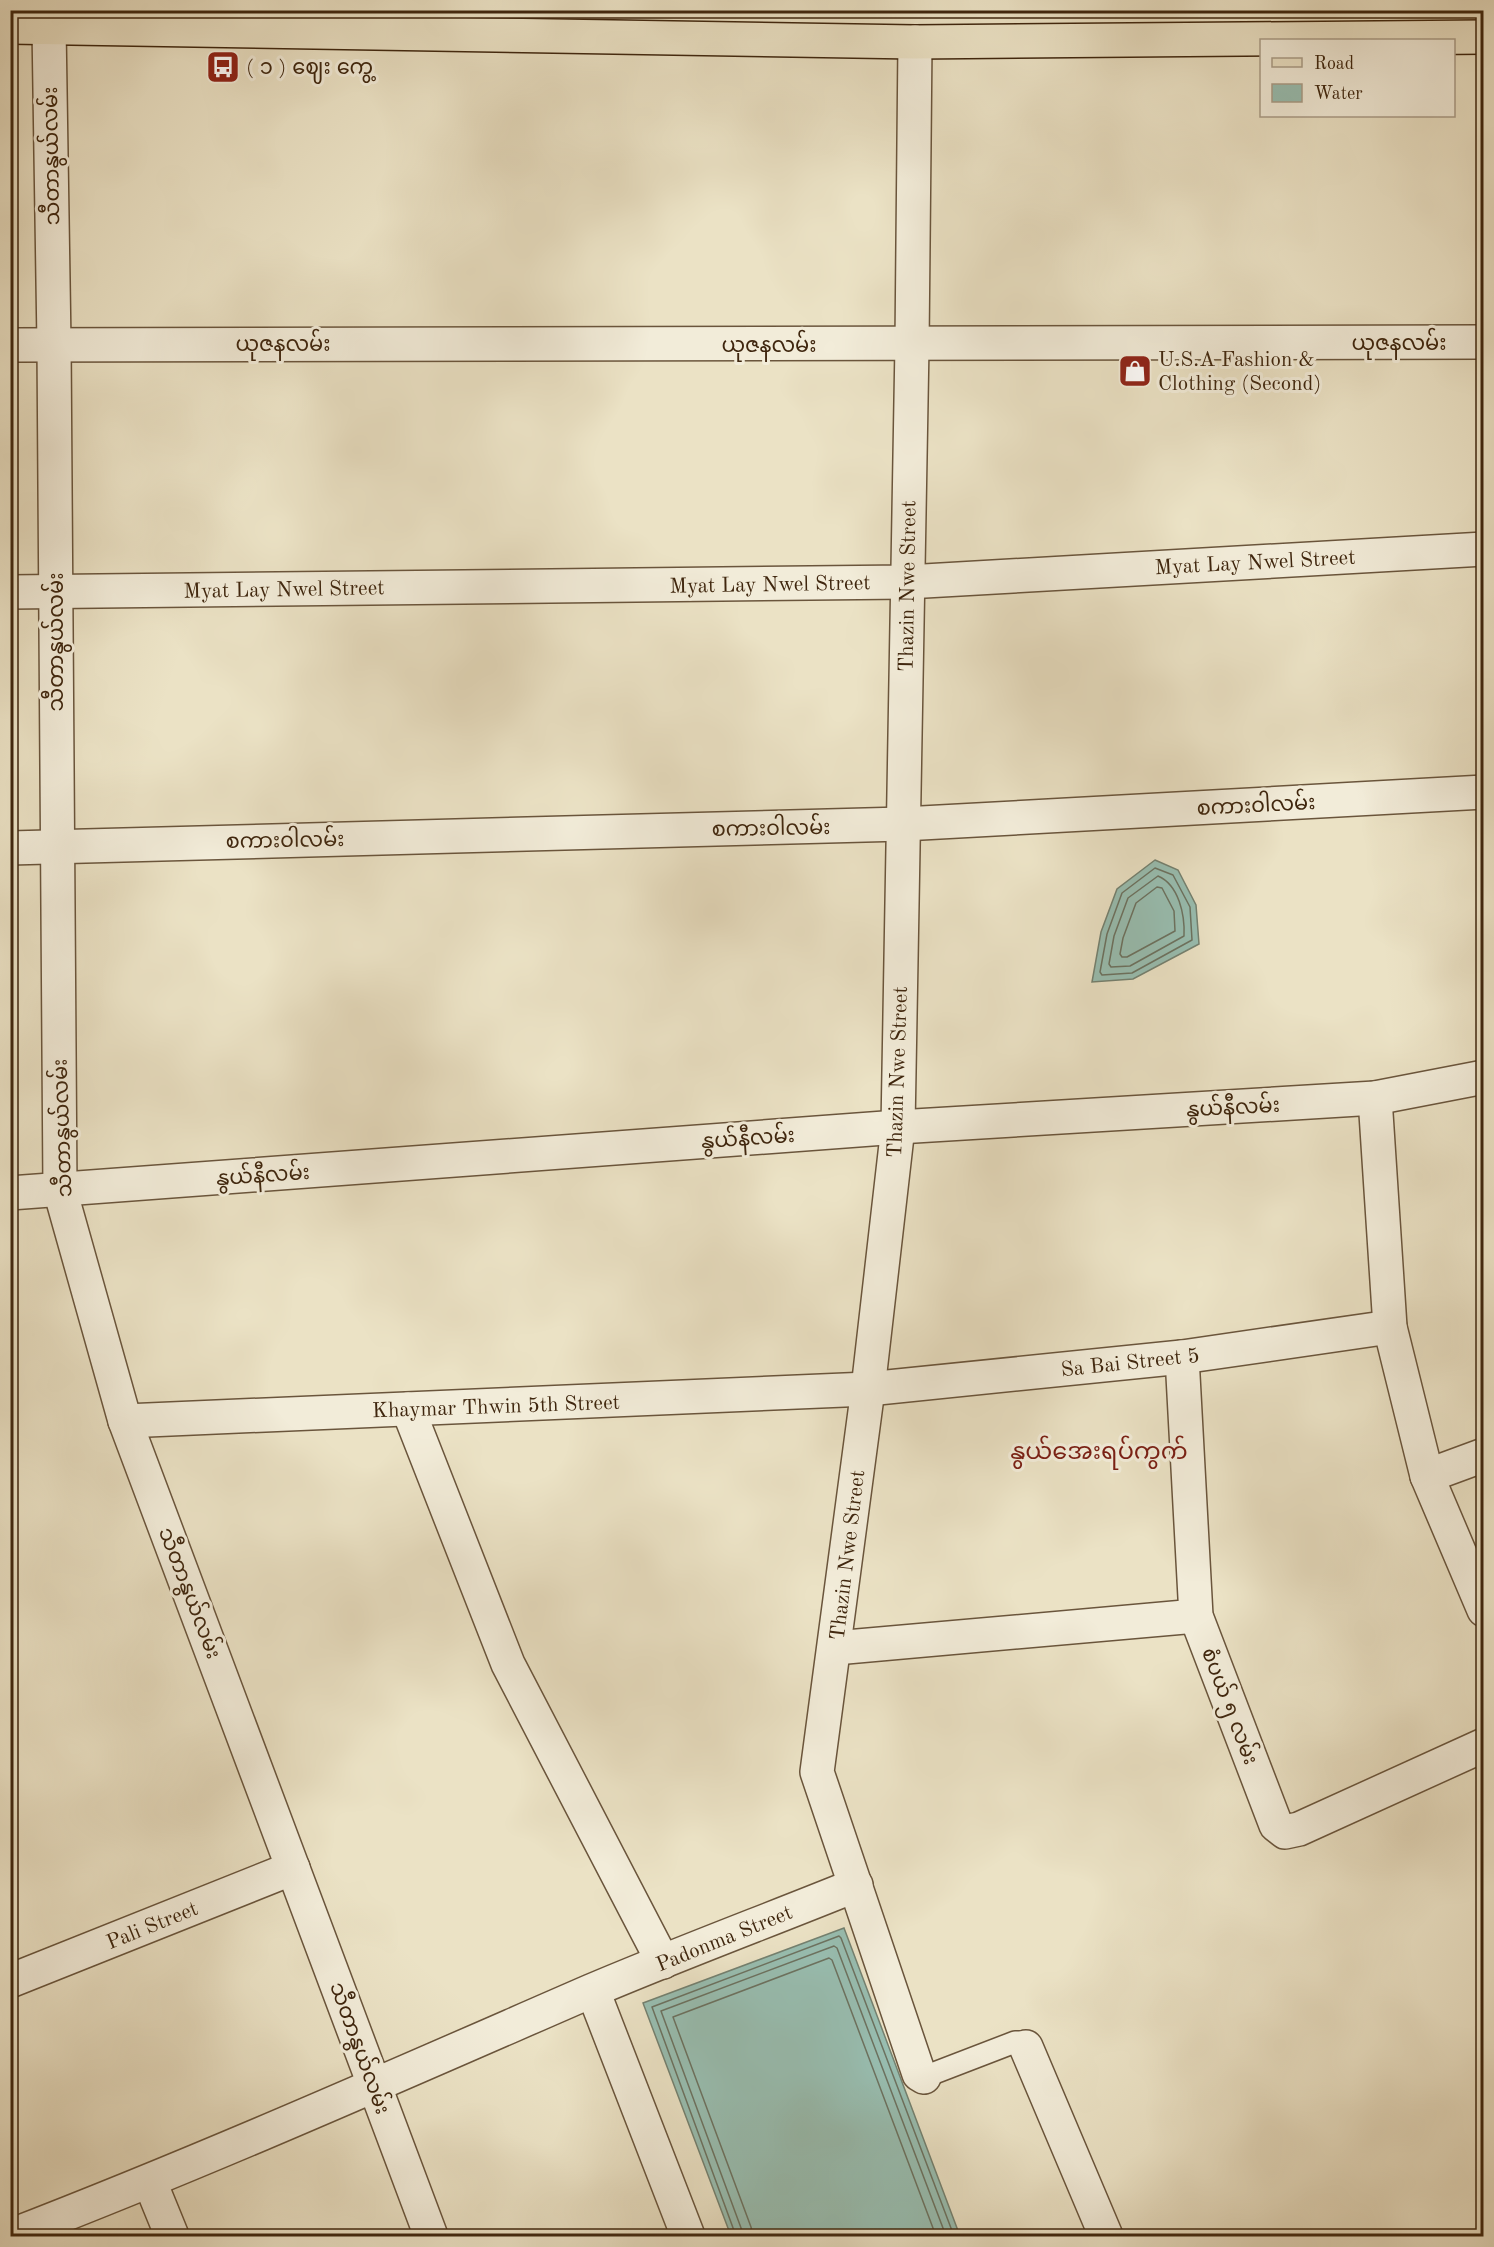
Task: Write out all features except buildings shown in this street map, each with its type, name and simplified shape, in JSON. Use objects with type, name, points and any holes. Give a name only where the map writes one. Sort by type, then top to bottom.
[{"type":"main road","points":[[10,27],[915,42],[1484,37]]},
{"type":"street","name":"သီတာနွယ်လမ်း","points":[[49,27],[54,344],[60,1190],[125,1421],[431,2236]]},
{"type":"street","name":"Thazin Nwe Street","points":[[915,42],[898,1127],[868,1389],[817,1772],[919,2074],[924,2077]]},
{"type":"street","name":"ယုဇနလမ်း","points":[[10,345],[912,345],[1484,342]]},
{"type":"street","name":"Myat Lay Nwel Street","points":[[10,592],[907,582],[1484,549]]},
{"type":"street","name":"စကား၀ါလမ်း","points":[[10,848],[903,824],[1484,792]]},
{"type":"street","name":"နွယ်နီလမ်း","points":[[10,1193],[898,1127],[1375,1098],[1484,1077]]},
{"type":"street","points":[[1375,1098],[1390,1327],[1427,1476],[1484,1610]]},
{"type":"street","name":"Sa Bai Street 5","points":[[868,1389],[1182,1357],[1390,1327]]},
{"type":"street","name":"စံပယ် ၅ လမ်း","points":[[1182,1357],[1196,1616],[1276,1825],[1285,1832],[1299,1829],[1484,1745]]},
{"type":"street","name":"Khaymar Thwin 5th Street","points":[[125,1421],[868,1389]]},
{"type":"street","points":[[408,1409],[508,1664],[663,1962]]},
{"type":"street","points":[[1427,1476],[1484,1455]]},
{"type":"street","points":[[835,1648],[1196,1616]]},
{"type":"street","name":"Pali Street","points":[[10,1981],[293,1868]]},
{"type":"street","name":"Padonma Street","points":[[10,2236],[150,2182],[593,1991],[856,1885]]},
{"type":"street","points":[[593,1991],[688,2236]]},
{"type":"street","points":[[1026,2047],[1106,2236]]},
{"type":"street","points":[[150,2182],[172,2236]]},
{"type":"lane","points":[[924,2077],[1015,2042],[1022,2042],[1026,2047]]},
{"type":"water","points":[[1155,860],[1178,870],[1196,905],[1199,944],[1133,979],[1092,982],[1101,932],[1117,889]]},
{"type":"water","points":[[844,1928],[960,2236],[731,2236],[643,2003]]},
{"type":"place","name":"( ၁ ) ဈေး ကွေ့","points":[[223,67]]},
{"type":"place","name":"U.S.A Fashion & Clothing (Second)","points":[[1135,371]]},
{"type":"district","name":"နွယ်အေးရပ်ကွက်","points":[[1099,1451]]}]
